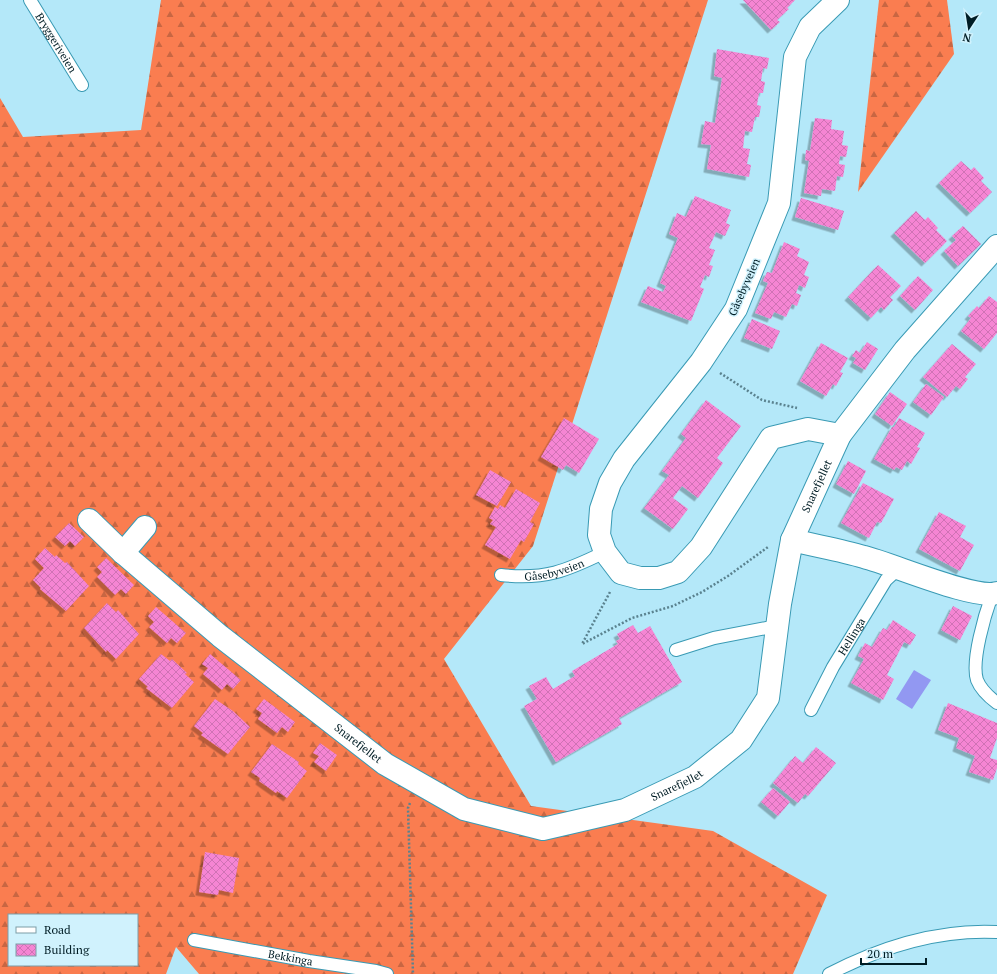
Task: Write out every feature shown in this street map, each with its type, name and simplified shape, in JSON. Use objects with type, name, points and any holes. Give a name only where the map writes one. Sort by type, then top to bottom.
[{"type":"street","name":"Gåsebyveien","points":[[838,0],[810,27],[795,57],[779,203],[736,309],[701,362],[624,459],[610,484],[601,509],[599,535],[605,552],[622,573],[640,578],[659,578],[678,572],[701,547],[771,438],[808,429],[840,435]]},
{"type":"street","name":"Snarefjellet","points":[[89,520],[122,553],[220,636],[385,764],[464,809],[543,829],[625,810],[695,777],[741,740],[768,698],[777,626],[792,540],[840,435],[905,350],[997,246]]},
{"type":"street","points":[[122,553],[145,527]]},
{"type":"street","points":[[792,540],[865,557],[966,591],[994,594]]},
{"type":"lane","name":"Bryggeriveien","points":[[30,0],[82,85]]},
{"type":"lane","name":"Gåsebyveien","points":[[501,575],[524,578],[551,574],[572,568],[605,552]]},
{"type":"lane","name":"Hellinga","points":[[812,710],[833,667],[886,580],[899,568]]},
{"type":"lane","points":[[994,594],[982,626],[976,663],[977,679],[982,690],[997,703]]},
{"type":"lane","points":[[676,650],[728,635],[777,626]]},
{"type":"lane","points":[[829,974],[880,950],[916,940],[976,931],[997,932]]},
{"type":"lane","name":"Bekkinga","points":[[194,940],[387,974]]},
{"type":"path","points":[[701,362],[762,400],[803,409]]},
{"type":"path","points":[[413,974],[408,808],[418,782]]},
{"type":"green space","points":[[161,0],[708,0],[533,546],[444,659],[531,806],[713,831],[827,895],[793,974],[199,974],[176,947],[166,974],[0,974],[0,98],[23,137],[141,130]]},
{"type":"green space","points":[[879,0],[947,0],[954,54],[858,192]]},
{"type":"water","points":[[914,670],[931,680],[912,709],[896,699]]},
{"type":"building","points":[[743,0],[795,0],[787,8],[789,9],[777,20],[780,22],[771,30]]},
{"type":"building","points":[[717,49],[769,58],[767,69],[763,68],[761,81],[765,82],[763,93],[759,93],[757,105],[761,106],[759,117],[755,117],[752,132],[745,131],[743,148],[750,149],[747,164],[751,165],[749,177],[707,169],[711,145],[701,144],[705,121],[715,123],[722,78],[714,76]]},
{"type":"building","points":[[815,118],[832,120],[831,129],[844,131],[842,145],[848,146],[846,157],[840,156],[839,164],[845,165],[843,177],[837,176],[835,191],[822,189],[821,196],[804,193],[809,161],[805,160],[806,150],[810,151]]},
{"type":"building","points":[[961,161],[971,170],[974,167],[984,178],[981,181],[992,192],[970,213],[939,183]]},
{"type":"building","points":[[695,196],[731,210],[726,223],[730,225],[725,236],[716,232],[709,248],[715,250],[709,265],[713,266],[709,277],[705,275],[700,287],[704,289],[691,321],[641,302],[648,286],[663,292],[666,286],[660,283],[678,238],[669,234],[677,213],[686,217]]},
{"type":"building","points":[[801,198],[844,211],[838,230],[795,217]]},
{"type":"building","points":[[916,211],[925,220],[928,217],[938,228],[936,230],[947,241],[925,263],[894,233]]},
{"type":"building","points":[[963,226],[981,244],[958,266],[944,251],[956,240],[952,236]]},
{"type":"building","points":[[784,242],[800,249],[797,256],[809,262],[804,275],[809,277],[805,288],[799,285],[796,293],[801,295],[797,306],[792,304],[786,317],[774,312],[771,319],[755,313],[768,283],[763,281],[767,272],[772,273]]},
{"type":"building","points":[[878,265],[901,286],[890,297],[893,300],[884,310],[881,307],[871,318],[848,297]]},
{"type":"building","points":[[918,276],[933,290],[915,310],[900,296]]},
{"type":"building","points":[[989,296],[997,302],[997,333],[984,349],[961,331],[971,318],[968,316],[977,306],[979,308]]},
{"type":"building","points":[[752,319],[780,331],[772,349],[744,338]]},
{"type":"building","points":[[867,342],[878,349],[865,370],[853,363],[856,358],[852,356],[856,350],[860,353]]},
{"type":"building","points":[[821,343],[848,358],[840,372],[843,373],[836,386],[833,384],[826,396],[800,381]]},
{"type":"building","points":[[952,344],[976,364],[965,377],[968,379],[960,389],[956,386],[947,397],[923,377]]},
{"type":"building","points":[[926,384],[944,397],[931,415],[913,402]]},
{"type":"building","points":[[890,392],[907,404],[892,426],[875,414]]},
{"type":"building","points":[[706,400],[741,426],[717,458],[723,463],[698,498],[682,486],[673,498],[688,509],[673,529],[644,508],[669,475],[662,471],[686,438],[681,434]]},
{"type":"building","points":[[564,418],[599,439],[579,473],[566,465],[563,470],[541,457]]},
{"type":"building","points":[[899,418],[925,433],[917,447],[920,448],[911,464],[907,461],[902,470],[896,467],[894,470],[874,459],[892,427],[894,427]]},
{"type":"building","points":[[848,461],[866,471],[854,494],[836,484]]},
{"type":"building","points":[[490,470],[511,482],[497,506],[476,495]]},
{"type":"building","points":[[863,483],[894,499],[881,523],[877,522],[869,538],[841,523]]},
{"type":"building","points":[[516,489],[540,503],[530,522],[534,524],[524,542],[521,540],[510,559],[485,545],[496,527],[490,524],[493,520],[489,518],[495,507],[498,509],[500,505],[505,508]]},
{"type":"building","points":[[939,512],[966,526],[960,537],[974,545],[960,571],[919,549]]},
{"type":"building","points":[[69,523],[84,537],[75,546],[70,541],[65,546],[55,537]]},
{"type":"building","points":[[45,548],[55,557],[56,555],[65,563],[67,562],[89,586],[66,611],[40,589],[41,588],[33,580],[44,568],[35,559]]},
{"type":"building","points":[[106,558],[134,585],[126,594],[121,589],[115,595],[97,577],[102,572],[97,567]]},
{"type":"building","points":[[107,603],[116,612],[118,610],[139,634],[116,659],[107,650],[106,652],[84,628]]},
{"type":"building","points":[[953,606],[972,616],[960,640],[941,630]]},
{"type":"building","points":[[156,607],[186,633],[177,643],[171,638],[167,643],[149,627],[154,622],[148,616]]},
{"type":"building","points":[[893,620],[916,635],[910,645],[904,642],[887,675],[894,679],[883,700],[851,683],[864,659],[858,656],[865,643],[872,647],[883,628],[887,630]]},
{"type":"building","points":[[633,625],[638,633],[650,626],[682,682],[619,718],[622,724],[556,762],[524,706],[537,699],[529,686],[546,677],[553,689],[575,676],[572,671],[618,644],[616,641],[620,639],[617,634]]},
{"type":"building","points":[[161,654],[170,661],[172,659],[194,682],[172,708],[146,688],[148,687],[139,679]]},
{"type":"building","points":[[210,654],[241,680],[233,689],[227,684],[222,690],[203,674],[208,668],[202,664]]},
{"type":"building","points":[[215,699],[233,711],[250,727],[228,754],[201,735],[203,733],[194,726]]},
{"type":"building","points":[[264,699],[295,722],[288,732],[282,727],[277,733],[258,719],[262,713],[256,709]]},
{"type":"building","points":[[948,703],[997,723],[997,738],[990,758],[997,760],[997,768],[993,780],[969,772],[975,756],[956,748],[959,738],[938,730]]},
{"type":"building","points":[[320,743],[337,755],[326,771],[314,762],[319,756],[313,753]]},
{"type":"building","points":[[272,744],[299,762],[298,764],[307,771],[287,798],[277,791],[276,793],[259,781],[260,778],[251,772]]},
{"type":"building","points":[[816,747],[836,763],[808,796],[805,794],[798,803],[773,783],[795,756],[803,763]]},
{"type":"building","points":[[773,788],[790,802],[778,816],[761,802]]},
{"type":"building","points":[[205,852],[239,858],[233,893],[219,890],[218,895],[199,892]]}]
